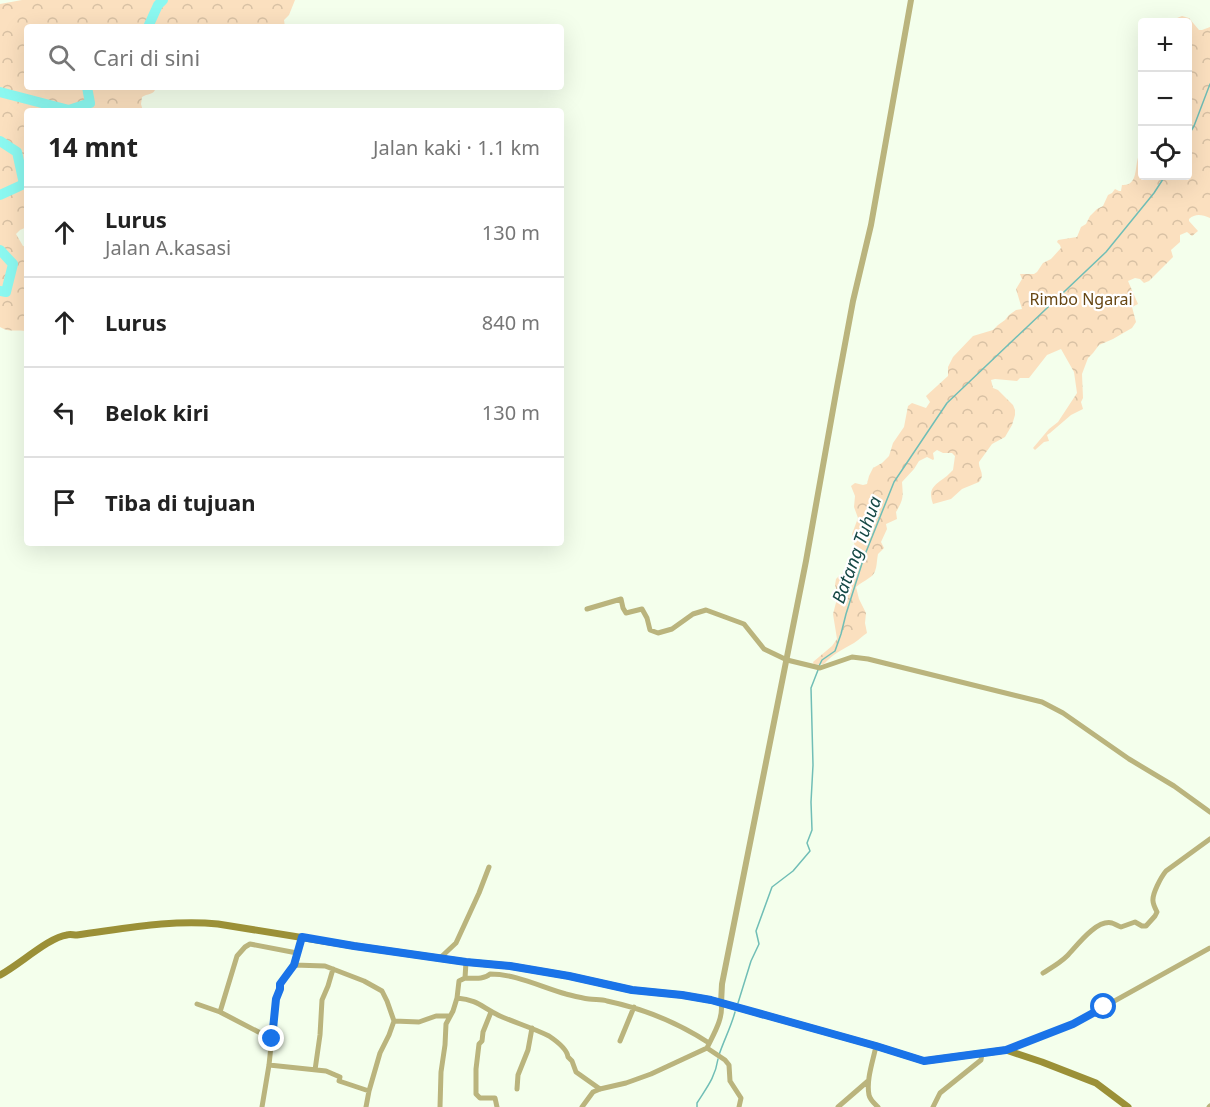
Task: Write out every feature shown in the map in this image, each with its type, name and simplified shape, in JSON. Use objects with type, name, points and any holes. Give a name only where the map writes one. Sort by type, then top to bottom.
[{"type":"main road","points":[[0,975],[50,942],[67,935],[198,922],[466,962],[510,966],[632,990],[682,995],[721,1003],[924,1061],[1006,1050],[1096,1083],[1128,1107]]},
{"type":"street","points":[[582,1107],[593,1092],[651,1074],[708,1045],[718,1024],[722,1008],[722,984],[787,660],[853,301],[871,225],[911,0]]},
{"type":"street","points":[[587,609],[621,599],[626,612],[642,609],[650,630],[658,633],[672,629],[693,614],[711,610],[744,624],[764,649],[787,660],[820,668],[852,657],[868,658],[1042,702],[1063,713],[1210,812]]},
{"type":"street","points":[[1043,973],[1066,957],[1078,943],[1105,923],[1121,927],[1135,922],[1146,926],[1157,912],[1153,897],[1166,871],[1210,839]]},
{"type":"street","points":[[440,958],[456,943],[489,867]]},
{"type":"street","points":[[262,1107],[276,999],[280,984],[294,965],[302,937]]},
{"type":"street","points":[[220,1012],[237,956],[245,947],[250,944],[297,953]]},
{"type":"street","points":[[1006,1050],[1073,1024],[1210,948]]},
{"type":"street","points":[[465,978],[466,962]]},
{"type":"street","points":[[294,965],[325,966],[333,969],[382,991],[387,1000],[394,1021],[380,1053],[366,1107]]},
{"type":"street","points":[[315,1070],[322,1000],[333,969]]},
{"type":"street","points":[[440,1107],[446,1024],[457,998],[459,981],[465,978],[488,977],[490,974],[503,974],[566,994],[634,1007],[690,1030],[729,1065],[730,1081],[741,1098],[739,1107]]},
{"type":"street","points":[[457,998],[479,1003],[491,1012],[549,1036],[567,1052],[576,1072],[600,1089]]},
{"type":"street","points":[[197,1004],[220,1012],[272,1039]]},
{"type":"street","points":[[620,1041],[634,1007]]},
{"type":"street","points":[[491,1012],[479,1044],[476,1094],[480,1098],[495,1098],[497,1107]]},
{"type":"street","points":[[394,1021],[419,1022],[436,1016],[449,1016]]},
{"type":"street","points":[[517,1089],[518,1075],[528,1050],[532,1028]]},
{"type":"street","points":[[876,1046],[868,1081],[870,1098],[878,1107]]},
{"type":"street","points":[[933,1107],[940,1093],[981,1060],[982,1053]]},
{"type":"street","points":[[269,1065],[330,1071],[340,1077],[339,1081],[369,1091]]},
{"type":"street","points":[[838,1107],[868,1081]]},
{"type":"green space","points":[[22,0],[295,0],[289,15],[284,20],[285,24],[24,24],[24,90],[155,90],[142,97],[142,108],[24,108],[24,228],[16,234],[24,246],[24,331],[0,327],[0,4]]},
{"type":"green space","name":"Rimbo Ngarai","points":[[1192,22],[1199,30],[1210,27],[1210,218],[1199,215],[1189,219],[1198,231],[1192,236],[1187,232],[1180,235],[1180,242],[1171,250],[1173,257],[1149,281],[1144,283],[1135,278],[1128,281],[1138,304],[1132,307],[1136,322],[1132,328],[1099,345],[1088,358],[1082,374],[1083,409],[1071,415],[1047,435],[1049,441],[1044,442],[1035,450],[1033,448],[1058,422],[1077,393],[1074,372],[1061,349],[1047,355],[1029,378],[1020,378],[1017,381],[991,380],[993,388],[1013,405],[1015,415],[1005,437],[992,444],[979,462],[982,476],[979,482],[962,489],[951,499],[933,504],[931,496],[933,488],[953,470],[955,456],[952,453],[937,450],[933,453],[933,460],[927,457],[919,461],[902,482],[902,497],[896,512],[897,519],[886,524],[887,529],[881,542],[884,548],[878,554],[874,573],[856,587],[866,613],[867,633],[824,664],[814,665],[813,662],[837,639],[833,614],[838,595],[836,579],[851,569],[853,565],[855,547],[852,534],[858,518],[851,486],[855,483],[867,484],[873,468],[889,456],[893,443],[904,427],[908,406],[912,403],[926,408],[930,402],[926,396],[948,376],[948,367],[953,357],[973,336],[993,330],[1009,315],[1022,309],[1016,289],[1022,279],[1020,274],[1037,272],[1043,263],[1051,259],[1061,248],[1058,240],[1077,237],[1081,227],[1097,209],[1103,206],[1108,195],[1115,189],[1121,191],[1122,185],[1131,182],[1138,159],[1138,180],[1192,180]]},
{"type":"waterway","points":[[149,24],[158,5],[163,0]]},
{"type":"waterway","name":"Batang Tuhua","points":[[1192,129],[1210,84]]},
{"type":"waterway","points":[[75,108],[90,103],[88,90]]},
{"type":"waterway","points":[[0,92],[61,108]]},
{"type":"waterway","points":[[0,141],[17,152],[24,184],[0,195]]},
{"type":"waterway","name":"Batang Tuhua","points":[[819,666],[822,660],[835,651],[864,557],[894,482],[947,403],[1106,252],[1162,180]]},
{"type":"waterway","points":[[0,250],[13,264],[6,292],[0,291]]},
{"type":"waterway","name":"Batang Tuhua","points":[[738,1003],[751,961],[759,944],[756,931],[772,887],[793,871],[810,851],[807,843],[812,830],[811,688],[818,670]]},
{"type":"waterway","name":"Batang Tuhua","points":[[719,1055],[735,1012]]},
{"type":"waterway","name":"Batang Tuhua","points":[[697,1107],[697,1103],[713,1077],[718,1059]]},
{"type":"route","points":[[272,1039],[274,1008],[280,984],[294,965],[302,937],[466,962],[510,966],[632,990],[711,1000],[924,1061],[1006,1050],[1073,1024],[1104,1007]]}]
